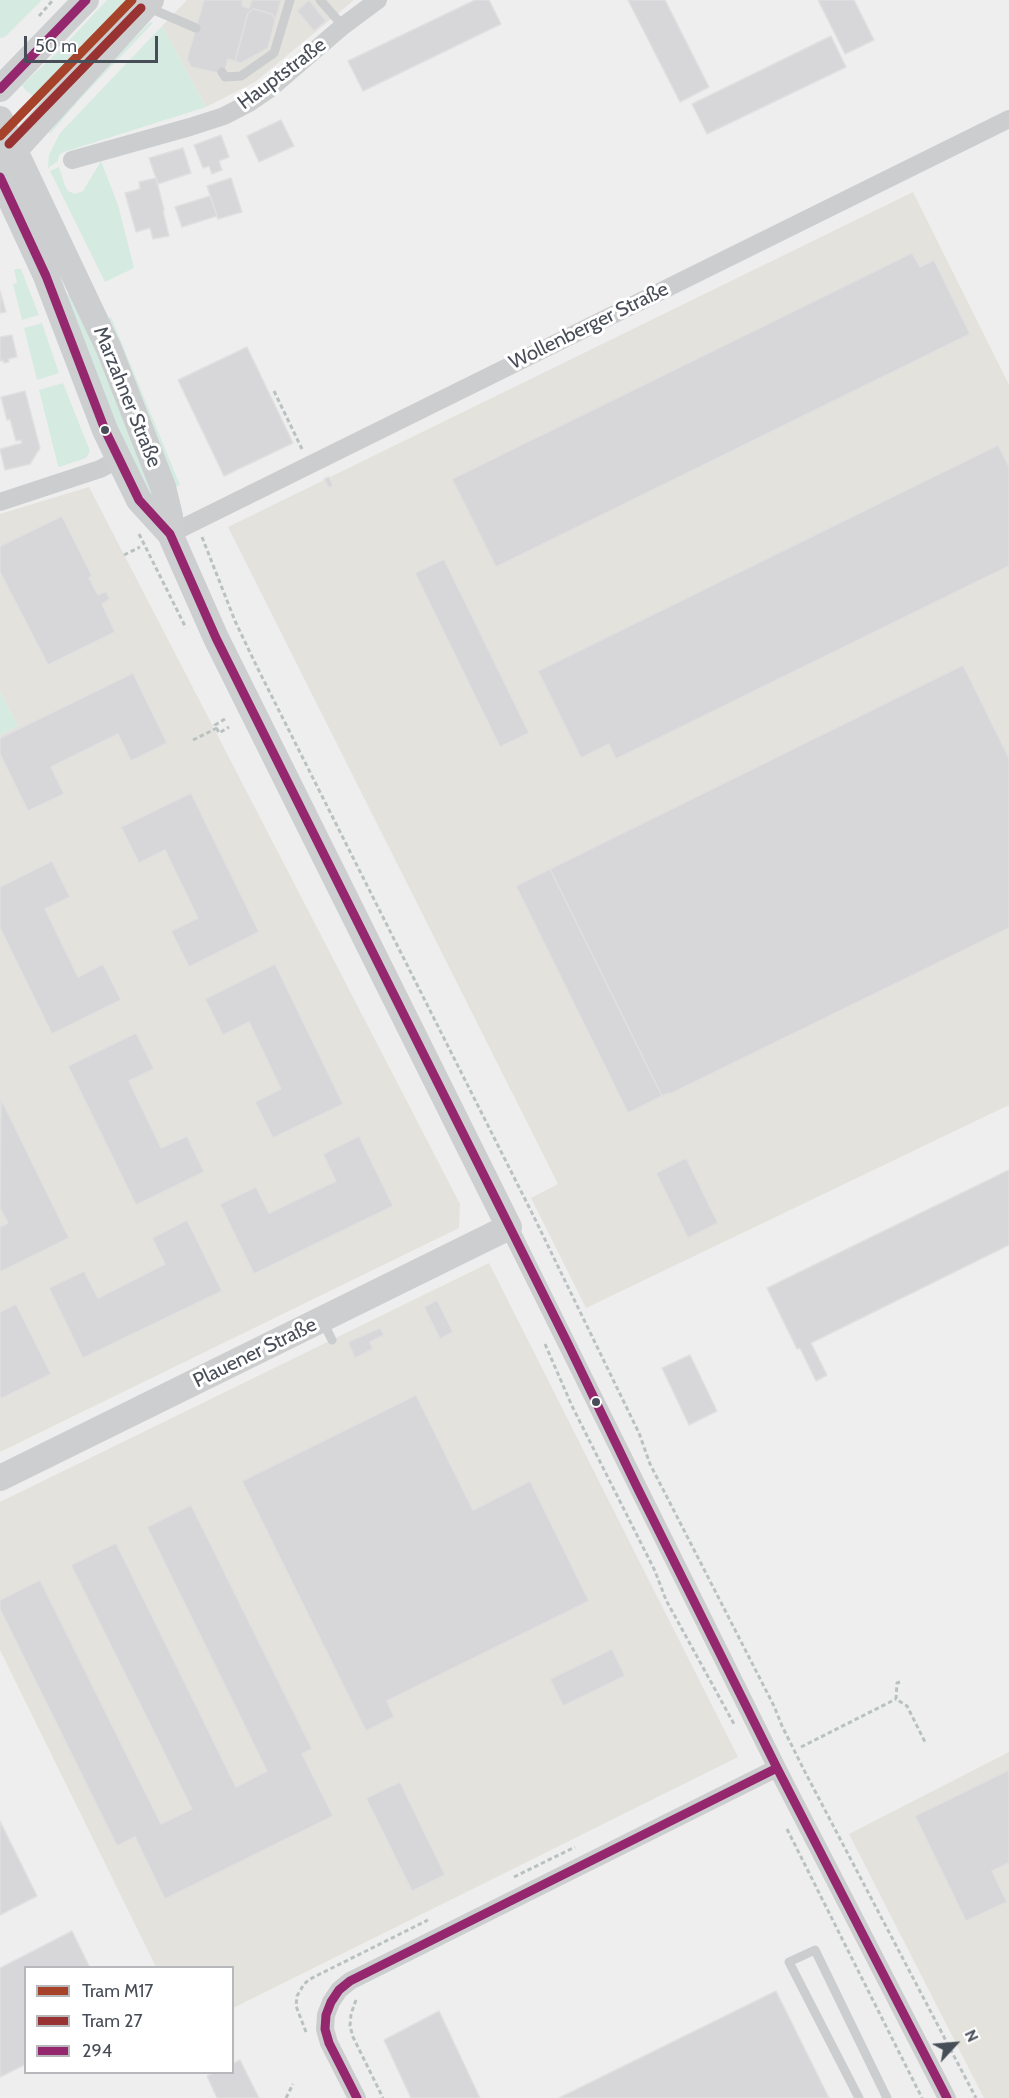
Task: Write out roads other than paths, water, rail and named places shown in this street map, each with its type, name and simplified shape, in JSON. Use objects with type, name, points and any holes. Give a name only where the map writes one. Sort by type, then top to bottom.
[{"type":"street","points":[[0,89],[86,0]]},
{"type":"street","name":"Hauptstraße","points":[[72,160],[224,116],[249,103],[271,88],[343,26],[378,0]]},
{"type":"street","points":[[7,158],[148,3]]},
{"type":"street","name":"Marzahner Straße","points":[[0,119],[7,158],[58,270],[105,430],[139,500],[170,534],[213,632],[777,1768],[947,2098]]},
{"type":"street","name":"Wollenberger Straße","points":[[170,534],[1009,119]]},
{"type":"street","name":"Marzahner Straße","points":[[0,177],[109,350],[163,488],[171,516],[170,534]]},
{"type":"street","points":[[0,502],[100,469],[119,459]]},
{"type":"street","name":"Plauener Straße","points":[[0,1478],[327,1330],[509,1227]]},
{"type":"street","points":[[357,2098],[329,2043],[325,2029],[326,2015],[331,2002],[350,1980],[777,1768]]},
{"type":"lane","points":[[222,72],[225,77],[241,76],[274,53],[290,0]]},
{"type":"lane","points":[[320,0],[343,26]]},
{"type":"lane","points":[[148,3],[196,28]]},
{"type":"lane","points":[[859,2098],[789,1962],[815,1950],[887,2098]]},
{"type":"tram line","name":"M17","points":[[0,136],[132,0]]},
{"type":"tram line","name":"27","points":[[9,144],[141,8]]}]
